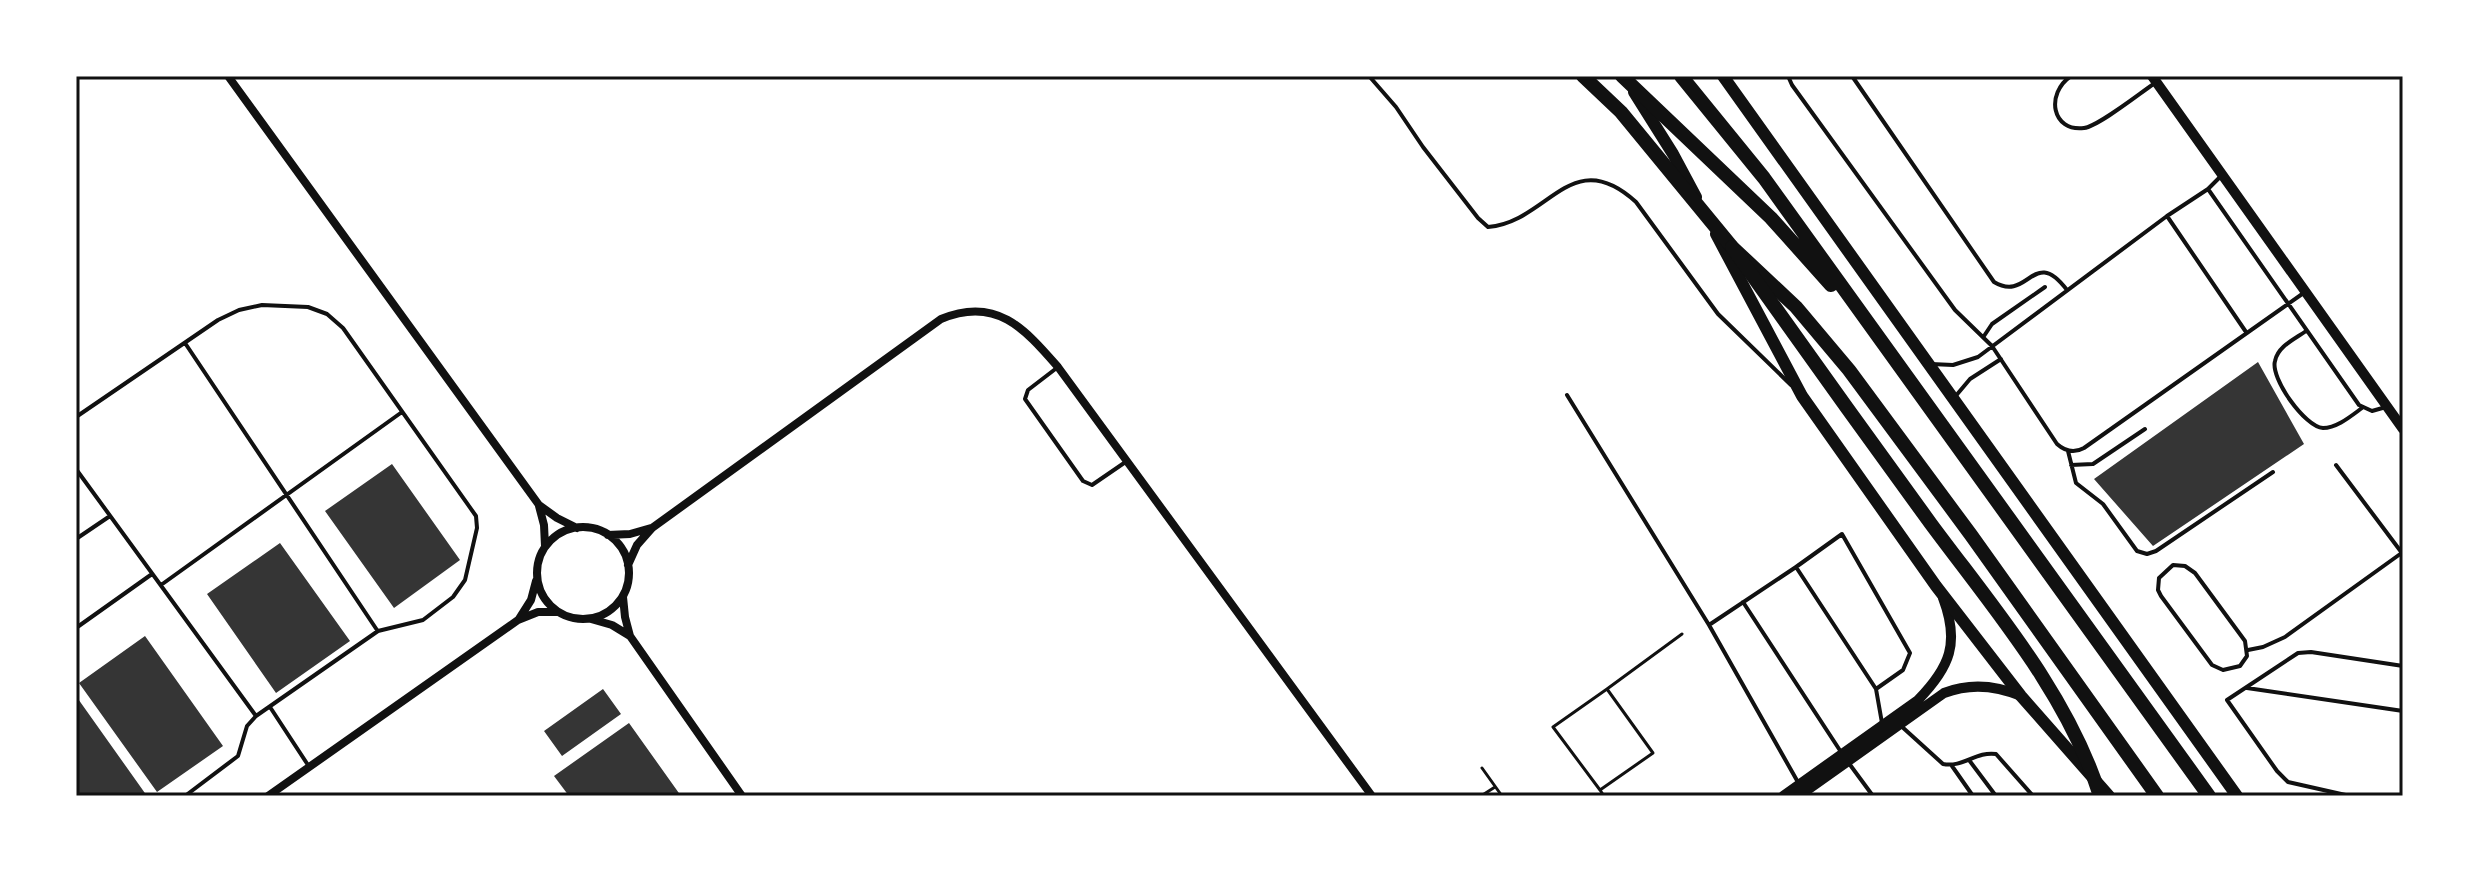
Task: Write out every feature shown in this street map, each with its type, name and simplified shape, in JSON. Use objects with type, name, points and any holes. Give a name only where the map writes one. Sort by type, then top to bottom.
[{"type":"highway","points":[[1583,76],[1621,112],[1732,247],[1832,389],[2014,635],[2055,696],[2091,765],[2100,796]]},
{"type":"highway","points":[[1623,76],[1771,218],[1882,342]]},
{"type":"highway","points":[[1681,76],[1764,178],[2209,796]]},
{"type":"highway","points":[[1732,247],[1796,307],[1849,370],[1980,547],[2157,796]]},
{"type":"main road","points":[[1623,76],[1673,154],[1802,396],[1936,586],[2021,696],[2109,796]]},
{"type":"main road","points":[[1723,76],[2237,796]]},
{"type":"street","points":[[228,76],[539,505],[577,528]]},
{"type":"street","points":[[2154,79],[2403,429]]},
{"type":"street","points":[[628,565],[637,545],[652,528],[941,319],[968,311],[1002,316],[1019,326],[1058,367],[1372,796]]},
{"type":"street","points":[[539,505],[545,546]]},
{"type":"street","points":[[518,620],[531,600],[538,562],[545,546],[559,534],[577,528],[593,528],[608,535],[621,548],[628,565],[628,582],[623,597],[630,636],[742,796]]},
{"type":"street","points":[[608,535],[630,534],[652,528]]},
{"type":"street","points":[[537,580],[544,598],[557,612]]},
{"type":"street","points":[[1783,796],[1802,792],[1882,726],[1897,721],[1937,680],[1951,652],[1948,611],[1936,586]]},
{"type":"street","points":[[591,619],[609,611],[623,597]]},
{"type":"street","points":[[268,796],[518,620],[538,612],[557,612],[574,619],[591,619],[612,625],[630,636]]},
{"type":"street","points":[[1845,758],[1897,721],[1958,688],[1997,688],[2021,696]]},
{"type":"lane","points":[[1369,76],[1488,227],[1516,221],[1573,183],[1597,180],[1619,187],[1636,202],[1718,314],[1802,396]]},
{"type":"lane","points":[[1788,76],[1955,310],[1984,336],[2057,444],[2068,451],[2084,448],[2305,292]]},
{"type":"lane","points":[[1852,76],[1994,282],[2004,287],[2015,287],[2046,272],[2055,275],[2067,290]]},
{"type":"lane","points":[[2071,76],[2059,87],[2054,103],[2060,119],[2075,127],[2092,125],[2154,79]]},
{"type":"lane","points":[[1929,364],[1970,362],[2223,175]]},
{"type":"lane","points":[[2208,189],[2362,408],[2377,411],[2387,406]]},
{"type":"lane","points":[[2167,216],[2246,332]]},
{"type":"lane","points":[[1984,336],[1992,324],[2045,287]]},
{"type":"lane","points":[[76,417],[228,314],[250,307],[285,304],[318,309],[343,328],[476,516],[477,528],[465,580],[459,592],[423,620],[378,631],[256,716],[247,726],[238,756],[185,796]]},
{"type":"lane","points":[[2306,331],[2280,350],[2274,367],[2277,379],[2305,419],[2314,426],[2326,428],[2362,408]]},
{"type":"lane","points":[[185,343],[378,631]]},
{"type":"lane","points":[[1954,399],[1970,379],[2001,359]]},
{"type":"lane","points":[[1058,367],[1028,390],[1025,399],[1083,481],[1092,485],[1127,461]]},
{"type":"lane","points":[[1567,395],[1709,625],[1802,792]]},
{"type":"lane","points":[[161,585],[403,411]]},
{"type":"lane","points":[[2071,465],[2093,464],[2145,429]]},
{"type":"lane","points":[[2068,451],[2076,483],[2103,504],[2134,548],[2147,554],[2273,472]]},
{"type":"lane","points":[[2248,650],[2285,637],[2402,553],[2336,465]]},
{"type":"lane","points":[[76,469],[256,716]]},
{"type":"lane","points":[[76,539],[110,516]]},
{"type":"lane","points":[[1709,625],[1842,534],[1910,653],[1903,670],[1876,689]]},
{"type":"lane","points":[[2179,565],[2195,573],[2245,641],[2248,650],[2244,661],[2235,669],[2223,670],[2212,665],[2161,596],[2158,584],[2162,572],[2179,565]]},
{"type":"lane","points":[[1796,567],[1876,689],[1882,726]]},
{"type":"lane","points":[[76,628],[152,574]]},
{"type":"lane","points":[[1743,602],[1873,796]]},
{"type":"lane","points":[[2350,796],[2288,782],[2227,700],[2298,653],[2311,652],[2403,666]]},
{"type":"lane","points":[[2247,688],[2403,711]]},
{"type":"lane","points":[[270,707],[310,767]]},
{"type":"lane","points":[[1897,721],[1935,759],[1952,766],[1973,796]]},
{"type":"lane","points":[[1952,766],[1981,754],[1996,754],[2033,796]]},
{"type":"lane","points":[[1969,760],[1996,796]]},
{"type":"path","points":[[1604,796],[1553,727],[1682,634]]},
{"type":"path","points":[[1600,790],[1653,753],[1607,689]]},
{"type":"path","points":[[1482,768],[1502,796]]},
{"type":"path","points":[[1481,796],[1495,787]]},
{"type":"building","points":[[2258,362],[2304,444],[2153,546],[2094,479]]},
{"type":"building","points":[[392,464],[460,560],[394,608],[325,511]]},
{"type":"building","points":[[280,543],[350,641],[276,693],[207,594]]},
{"type":"building","points":[[145,636],[223,746],[157,792],[79,683]]},
{"type":"building","points":[[603,689],[621,714],[562,756],[544,731]]},
{"type":"building","points":[[76,696],[147,796],[76,796]]},
{"type":"building","points":[[629,723],[681,796],[569,796],[554,776]]}]
